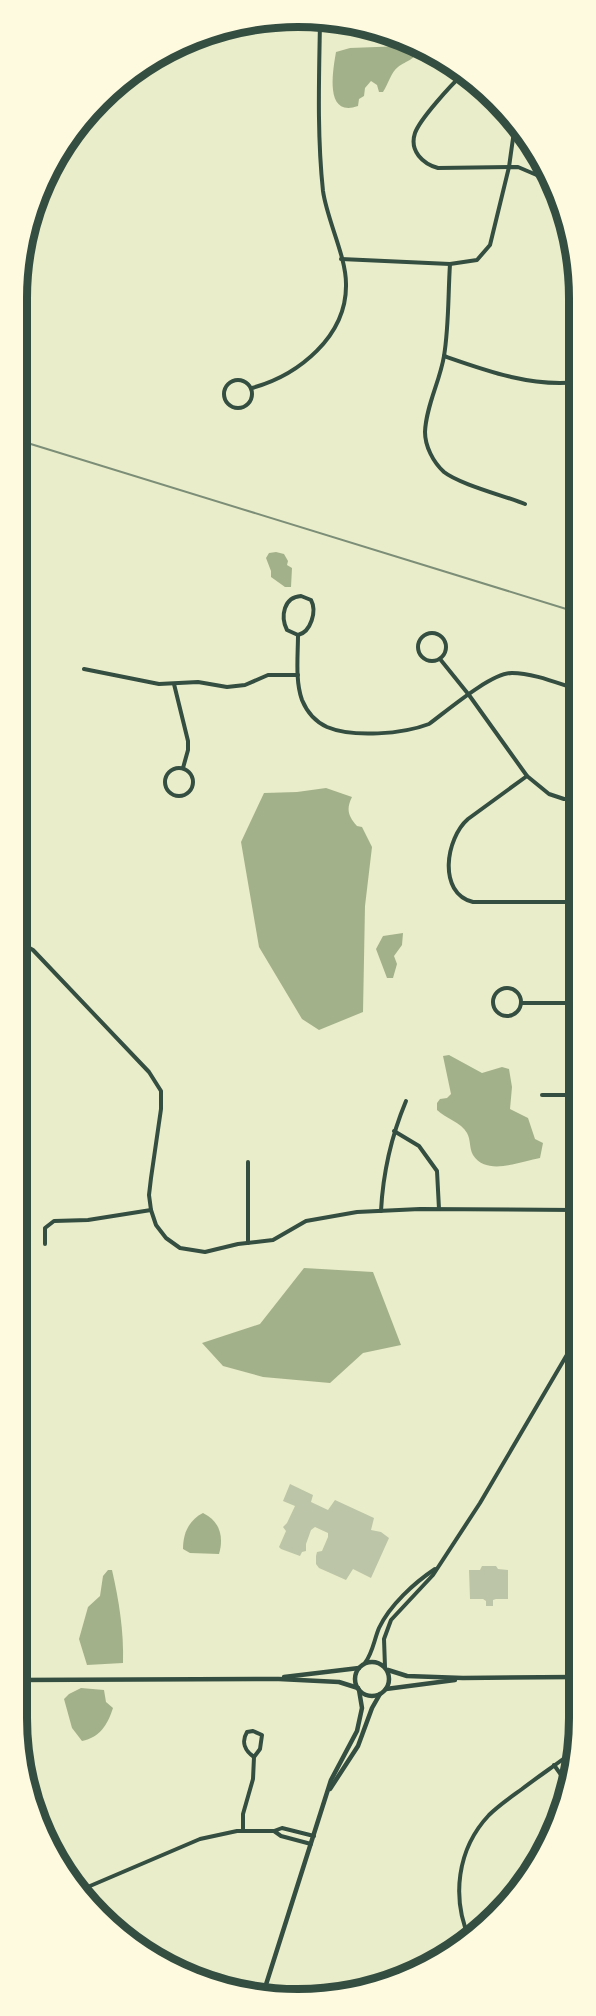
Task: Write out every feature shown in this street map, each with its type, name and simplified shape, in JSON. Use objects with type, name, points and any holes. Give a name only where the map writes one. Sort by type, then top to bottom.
[{"type":"street","points":[[252,388],[268,384],[318,351],[335,328],[343,309],[346,283],[324,193],[318,108],[320,28]]},
{"type":"street","points":[[458,79],[430,111],[415,133],[414,144],[417,153],[426,164],[438,168],[518,167],[534,173],[542,180]]},
{"type":"street","points":[[341,259],[450,264],[477,260],[490,245],[509,167],[514,134]]},
{"type":"street","points":[[450,264],[444,356],[425,431],[427,446],[436,463],[457,480],[525,504]]},
{"type":"street","points":[[444,356],[487,372],[524,380],[569,383]]},
{"type":"street","points":[[232,382],[245,382],[252,388],[252,399],[247,405],[233,408],[223,400],[224,390],[232,382]]},
{"type":"street","points":[[301,596],[312,600],[314,610],[308,629],[298,635],[287,630],[284,618],[288,602],[293,597],[301,596]]},
{"type":"street","points":[[434,633],[444,639],[446,650],[440,659],[429,662],[420,656],[418,645],[424,636],[434,633]]},
{"type":"street","points":[[298,635],[298,675],[301,697],[310,714],[327,727],[345,731],[399,731],[422,727],[494,677],[513,673],[569,687]]},
{"type":"street","points":[[440,659],[527,776],[549,794],[569,799]]},
{"type":"street","points":[[84,669],[159,684],[198,682],[232,687],[250,684],[268,675],[298,675]]},
{"type":"street","points":[[174,684],[188,741],[183,768]]},
{"type":"street","points":[[183,768],[191,775],[192,786],[186,794],[175,795],[166,789],[165,778],[172,769],[183,768]]},
{"type":"street","points":[[527,776],[459,827],[450,849],[452,885],[459,896],[473,902],[569,902]]},
{"type":"street","points":[[27,947],[33,950],[149,1072],[161,1091],[161,1109],[149,1195],[156,1225],[174,1245],[180,1248],[205,1252],[273,1240],[306,1221],[357,1212],[439,1209],[569,1210]]},
{"type":"street","points":[[508,988],[518,993],[522,1003],[517,1013],[507,1017],[497,1012],[493,1002],[497,992],[508,988]]},
{"type":"street","points":[[522,1003],[569,1003]]},
{"type":"street","points":[[542,1095],[569,1095]]},
{"type":"street","points":[[381,1211],[383,1176],[394,1131],[406,1101]]},
{"type":"street","points":[[394,1131],[419,1146],[437,1171],[439,1209]]},
{"type":"street","points":[[248,1162],[248,1243]]},
{"type":"street","points":[[45,1244],[45,1228],[54,1221],[88,1220],[151,1210]]},
{"type":"street","points":[[327,1794],[358,1746],[372,1708],[390,1680],[386,1669],[384,1639],[392,1620],[438,1567],[480,1503],[569,1351]]},
{"type":"street","points":[[265,1987],[335,1771],[357,1731],[362,1708],[356,1675],[374,1648],[379,1628],[392,1607],[438,1567]]},
{"type":"street","points":[[365,1663],[374,1661],[386,1669],[407,1676],[569,1677]]},
{"type":"street","points":[[279,1678],[359,1668]]},
{"type":"street","points":[[27,1680],[279,1678],[334,1681],[359,1689],[371,1696],[380,1694]]},
{"type":"street","points":[[386,1689],[463,1678]]},
{"type":"street","points":[[243,1831],[244,1808],[253,1779],[254,1757],[260,1749],[262,1735],[253,1731],[247,1732],[243,1738],[244,1747],[254,1757]]},
{"type":"street","points":[[466,1930],[462,1918],[459,1887],[464,1858],[472,1839],[482,1823],[496,1808],[566,1757]]},
{"type":"street","points":[[554,1766],[563,1777]]},
{"type":"street","points":[[87,1889],[198,1840],[219,1834],[274,1831],[282,1828],[314,1836]]},
{"type":"street","points":[[274,1831],[281,1836],[311,1844]]},
{"type":"shaded area","points":[[398,46],[416,54],[396,69],[383,92],[379,92],[377,85],[371,81],[365,88],[364,96],[359,99],[358,106],[347,108],[335,99],[333,70],[336,52],[350,48]]},
{"type":"shaded area","points":[[269,553],[284,554],[288,561],[287,565],[292,568],[291,587],[285,587],[271,577],[266,558]]},
{"type":"shaded area","points":[[326,788],[352,797],[349,805],[350,816],[357,826],[362,827],[372,847],[365,906],[363,1012],[319,1030],[302,1019],[259,947],[241,842],[264,793]]},
{"type":"shaded area","points":[[403,933],[402,945],[394,956],[397,964],[393,978],[387,978],[376,949],[383,936]]},
{"type":"shaded area","points":[[449,1055],[482,1073],[502,1067],[509,1069],[512,1087],[510,1109],[528,1118],[535,1139],[543,1143],[540,1158],[505,1166],[479,1162],[473,1155],[464,1129],[437,1110],[437,1103],[440,1099],[447,1098],[451,1094],[443,1056]]},
{"type":"shaded area","points":[[304,1268],[373,1272],[401,1345],[363,1353],[330,1383],[263,1377],[223,1366],[202,1343],[260,1324]]},
{"type":"shaded area","points":[[203,1513],[213,1520],[219,1530],[221,1542],[219,1554],[190,1553],[183,1549],[188,1528],[194,1519]]},
{"type":"shaded area","points":[[108,1570],[112,1570],[119,1605],[123,1663],[87,1665],[79,1639],[88,1607],[100,1596],[103,1576]]},
{"type":"shaded area","points":[[81,1688],[104,1690],[106,1702],[113,1708],[102,1730],[94,1737],[82,1741],[72,1728],[64,1699]]},
{"type":"building","points":[[290,1484],[313,1495],[311,1502],[328,1510],[335,1500],[374,1518],[371,1530],[381,1532],[389,1538],[371,1578],[353,1569],[346,1580],[319,1568],[316,1564],[317,1552],[322,1551],[328,1533],[315,1527],[311,1530],[306,1551],[300,1556],[279,1547],[286,1531],[283,1527],[295,1506],[283,1501]]},
{"type":"building","points":[[482,1566],[496,1566],[498,1569],[508,1570],[508,1599],[496,1599],[493,1600],[493,1606],[486,1606],[486,1601],[483,1599],[470,1599],[469,1570],[480,1570]]},
{"type":"railway","points":[[27,443],[569,610]]}]
